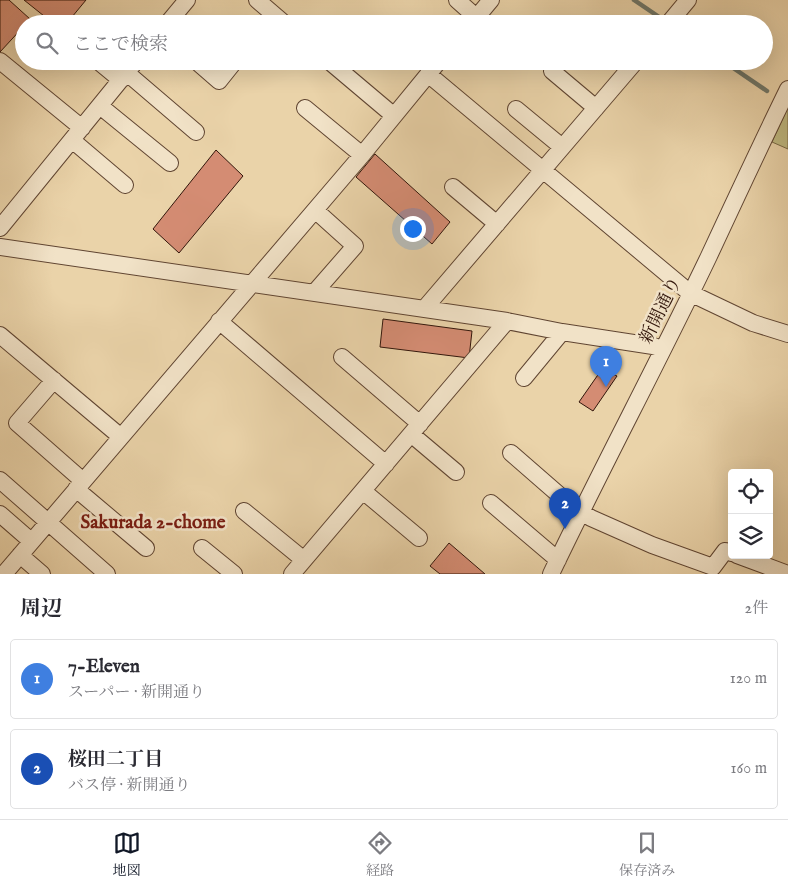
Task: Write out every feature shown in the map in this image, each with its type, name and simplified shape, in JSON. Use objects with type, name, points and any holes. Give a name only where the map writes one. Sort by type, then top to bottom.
[{"type":"street","points":[[174,15],[187,0]]},
{"type":"street","points":[[256,0],[270,15]]},
{"type":"street","points":[[457,0],[468,15]]},
{"type":"street","points":[[478,15],[491,0]]},
{"type":"street","points":[[675,15],[688,0]]},
{"type":"street","points":[[0,61],[77,134],[125,185]]},
{"type":"street","points":[[206,70],[219,81],[228,70]]},
{"type":"street","points":[[340,70],[393,115]]},
{"type":"street","points":[[4,574],[362,155],[430,70]]},
{"type":"street","points":[[436,70],[543,170],[690,293],[753,323],[788,334]]},
{"type":"street","points":[[424,309],[596,108],[624,70]]},
{"type":"street","points":[[0,228],[128,72],[196,132]]},
{"type":"street","points":[[552,72],[596,108]]},
{"type":"street","name":"新開通り","points":[[554,567],[663,350],[788,88]]},
{"type":"street","points":[[100,106],[170,163]]},
{"type":"street","points":[[305,108],[362,155]]},
{"type":"street","points":[[516,109],[562,147]]},
{"type":"street","points":[[453,187],[497,224]]},
{"type":"street","points":[[314,293],[355,246],[315,210]]},
{"type":"street","points":[[0,246],[507,321],[562,332],[653,346],[663,350]]},
{"type":"street","points":[[219,321],[386,464]]},
{"type":"street","points":[[292,574],[507,321]]},
{"type":"street","points":[[524,378],[562,332]]},
{"type":"street","points":[[0,335],[120,437]]},
{"type":"street","points":[[342,357],[416,429],[456,472]]},
{"type":"street","points":[[54,380],[17,423],[146,548]]},
{"type":"street","points":[[511,453],[580,512],[652,545],[713,567],[725,551],[728,552]]},
{"type":"street","points":[[0,480],[107,574]]},
{"type":"street","points":[[362,492],[419,538]]},
{"type":"street","points":[[491,503],[554,567]]},
{"type":"street","points":[[244,511],[304,560]]},
{"type":"street","points":[[0,514],[31,541]]},
{"type":"street","points":[[202,548],[234,574]]},
{"type":"street","points":[[20,555],[42,574]]},
{"type":"street","points":[[748,559],[787,574]]},
{"type":"shaded area","points":[[788,107],[788,149],[772,142]]},
{"type":"building","points":[[0,0],[9,0],[26,15],[15,15],[15,36],[0,52]]},
{"type":"building","points":[[24,0],[86,0],[74,15],[43,15]]},
{"type":"building","points":[[216,150],[243,176],[179,253],[153,229]]},
{"type":"building","points":[[375,154],[450,222],[432,244],[356,177]]},
{"type":"building","points":[[383,319],[472,331],[469,358],[380,347]]},
{"type":"building","points":[[602,369],[617,376],[593,411],[579,402]]},
{"type":"building","points":[[449,543],[485,574],[440,574],[430,566]]},
{"type":"waterway","points":[[634,0],[656,15]]},
{"type":"waterway","points":[[736,70],[767,91]]},
{"type":"place","name":"7-Eleven","points":[[606,387]]},
{"type":"place","name":"桜田二丁目","points":[[565,529]]},
{"type":"district","name":"Sakurada 2-chome","points":[[153,521]]}]
